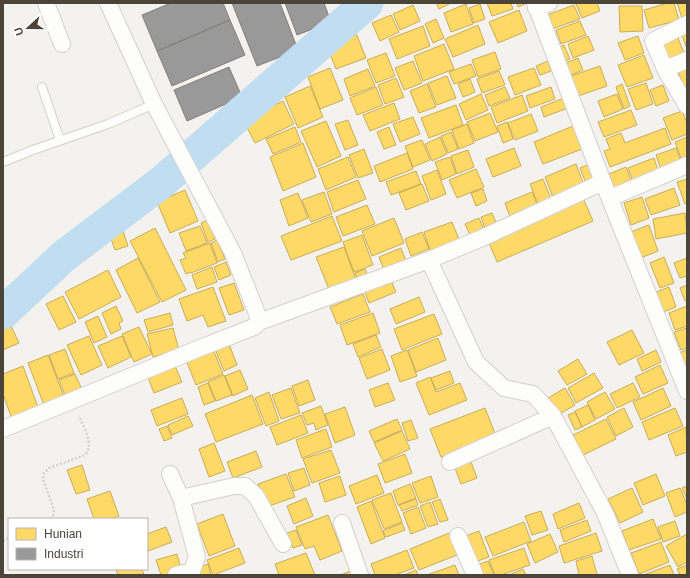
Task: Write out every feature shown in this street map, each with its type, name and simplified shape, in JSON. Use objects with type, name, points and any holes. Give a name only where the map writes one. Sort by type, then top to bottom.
[{"type":"street","points":[[46,3],[62,44]]},
{"type":"street","points":[[108,3],[154,104],[233,253],[259,322]]},
{"type":"street","points":[[540,4],[603,182],[687,391]]},
{"type":"street","points":[[687,24],[653,41],[665,69],[687,106]]},
{"type":"street","points":[[665,69],[687,60]]},
{"type":"street","points":[[610,198],[687,165]]},
{"type":"street","points":[[3,429],[254,327],[259,322],[429,260],[482,238],[603,182]]},
{"type":"street","points":[[429,260],[476,362],[504,388],[533,394],[552,416],[605,513],[630,575]]},
{"type":"street","points":[[450,462],[552,416]]},
{"type":"street","points":[[170,474],[181,498],[197,557],[192,571],[176,575]]},
{"type":"street","points":[[181,498],[234,486],[245,486],[256,496],[282,544]]},
{"type":"street","points":[[342,523],[360,575]]},
{"type":"street","points":[[458,536],[475,575]]},
{"type":"lane","points":[[42,87],[60,140]]},
{"type":"lane","points":[[3,162],[60,140],[108,124],[154,104]]},
{"type":"path","points":[[51,518],[54,510],[43,479],[44,473],[49,468],[86,455],[89,451],[90,445],[72,400]]},
{"type":"building: Hunian","points":[[436,3],[451,3],[439,9]]},
{"type":"building: Hunian","points":[[487,3],[511,3],[513,9],[492,16]]},
{"type":"building: Hunian","points":[[517,3],[527,3],[518,7]]},
{"type":"building: Hunian","points":[[597,3],[600,11],[582,18],[576,4]]},
{"type":"building: Hunian","points":[[668,3],[674,3],[679,20],[649,28],[644,10]]},
{"type":"building: Hunian","points":[[677,3],[687,3],[687,17],[682,18]]},
{"type":"building: Hunian","points":[[466,4],[473,24],[451,32],[444,13]]},
{"type":"building: Hunian","points":[[480,4],[485,19],[474,23],[469,8]]},
{"type":"building: Hunian","points":[[413,5],[420,21],[400,30],[393,14]]},
{"type":"building: Hunian","points":[[574,5],[580,19],[552,29],[547,15]]},
{"type":"building: Hunian","points":[[619,6],[642,6],[643,31],[620,32]]},
{"type":"building: Hunian","points":[[519,10],[527,31],[498,43],[489,22]]},
{"type":"building: Hunian","points":[[391,15],[399,32],[380,41],[372,23]]},
{"type":"building: Hunian","points":[[436,19],[444,38],[433,43],[425,24]]},
{"type":"building: Hunian","points":[[580,21],[586,35],[561,44],[556,30]]},
{"type":"building: Hunian","points":[[478,25],[485,44],[453,57],[445,39]]},
{"type":"building: Hunian","points":[[423,26],[430,46],[397,59],[389,39]]},
{"type":"building: Hunian","points":[[687,27],[687,49],[680,30]]},
{"type":"building: Hunian","points":[[356,33],[366,58],[336,69],[326,44]]},
{"type":"building: Hunian","points":[[588,36],[594,50],[573,58],[568,44]]},
{"type":"building: Hunian","points":[[638,36],[644,53],[625,60],[618,43]]},
{"type":"building: Hunian","points":[[678,38],[686,58],[668,65],[661,45]]},
{"type":"building: Hunian","points":[[444,44],[454,69],[423,81],[414,56]]},
{"type":"building: Hunian","points":[[564,45],[570,59],[562,62],[556,49]]},
{"type":"building: Hunian","points":[[495,52],[501,69],[478,77],[472,60]]},
{"type":"building: Hunian","points":[[386,53],[395,76],[376,83],[367,60]]},
{"type":"building: Hunian","points":[[644,55],[653,78],[627,87],[618,65]]},
{"type":"building: Hunian","points":[[578,58],[583,70],[566,77],[561,65]]},
{"type":"building: Hunian","points":[[413,61],[422,83],[404,90],[395,68]]},
{"type":"building: Hunian","points":[[548,61],[551,71],[540,75],[536,66]]},
{"type":"building: Hunian","points":[[471,64],[476,76],[454,84],[449,72]]},
{"type":"building: Hunian","points":[[600,66],[607,86],[578,96],[571,76]]},
{"type":"building: Hunian","points":[[330,68],[343,100],[320,109],[308,77]]},
{"type":"building: Hunian","points":[[534,68],[541,85],[515,95],[508,77]]},
{"type":"building: Hunian","points":[[687,68],[687,97],[678,71]]},
{"type":"building: Hunian","points":[[368,69],[375,86],[350,96],[344,79]]},
{"type":"building: Hunian","points":[[499,71],[505,85],[482,93],[477,79]]},
{"type":"building: Hunian","points":[[447,76],[456,98],[437,105],[428,83]]},
{"type":"building: Hunian","points":[[396,78],[404,97],[385,104],[378,85]]},
{"type":"building: Hunian","points":[[470,79],[475,92],[463,97],[458,84]]},
{"type":"building: Hunian","points":[[646,83],[653,104],[636,110],[628,89]]},
{"type":"building: Hunian","points":[[427,84],[436,107],[419,113],[410,91]]},
{"type":"building: Hunian","points":[[622,84],[630,106],[624,109],[616,87]]},
{"type":"building: Hunian","points":[[663,85],[669,101],[656,106],[650,90]]},
{"type":"building: Hunian","points":[[310,86],[323,117],[298,128],[285,97]]},
{"type":"building: Hunian","points":[[376,87],[383,105],[357,115],[350,98]]},
{"type":"building: Hunian","points":[[505,87],[510,98],[489,106],[485,95]]},
{"type":"building: Hunian","points":[[551,87],[555,99],[530,108],[526,96]]},
{"type":"building: Hunian","points":[[481,94],[488,110],[466,120],[459,104]]},
{"type":"building: Hunian","points":[[617,94],[623,109],[604,117],[598,101]]},
{"type":"building: Hunian","points":[[522,95],[528,111],[497,123],[491,107]]},
{"type":"building: Hunian","points":[[564,98],[568,108],[544,117],[541,107]]},
{"type":"building: Hunian","points":[[283,101],[294,124],[255,143],[243,120]]},
{"type":"building: Hunian","points":[[394,103],[400,119],[370,131],[363,115]]},
{"type":"building: Hunian","points":[[456,105],[463,125],[429,138],[421,118]]},
{"type":"building: Hunian","points":[[631,110],[637,125],[604,137],[598,122]]},
{"type":"building: Hunian","points":[[682,111],[687,123],[687,134],[672,140],[663,118]]},
{"type":"building: Hunian","points":[[490,113],[498,132],[475,141],[467,122]]},
{"type":"building: Hunian","points":[[531,114],[538,131],[515,140],[508,123]]},
{"type":"building: Hunian","points":[[413,117],[420,134],[400,142],[393,124]]},
{"type":"building: Hunian","points":[[348,120],[358,145],[345,150],[335,124]]},
{"type":"building: Hunian","points":[[326,121],[341,156],[317,167],[301,131]]},
{"type":"building: Hunian","points":[[507,122],[513,139],[503,143],[497,126]]},
{"type":"building: Hunian","points":[[467,124],[474,143],[459,149],[452,130]]},
{"type":"building: Hunian","points":[[573,126],[582,149],[543,164],[534,142]]},
{"type":"building: Hunian","points":[[295,127],[301,142],[273,154],[266,139]]},
{"type":"building: Hunian","points":[[389,127],[396,145],[384,149],[377,132]]},
{"type":"building: Hunian","points":[[665,128],[671,144],[610,167],[604,151],[610,149],[606,139],[621,133],[625,143]]},
{"type":"building: Hunian","points":[[451,132],[458,149],[448,153],[441,136]]},
{"type":"building: Hunian","points":[[440,137],[447,154],[432,161],[425,144]]},
{"type":"building: Hunian","points":[[687,137],[687,159],[682,161],[675,142]]},
{"type":"building: Hunian","points":[[422,140],[430,160],[413,167],[405,146]]},
{"type":"building: Hunian","points":[[303,143],[316,177],[283,191],[270,157]]},
{"type":"building: Hunian","points":[[514,148],[521,166],[493,177],[486,159]]},
{"type":"building: Hunian","points":[[676,148],[681,162],[661,170],[656,155]]},
{"type":"building: Hunian","points":[[364,149],[373,173],[358,178],[349,155]]},
{"type":"building: Hunian","points":[[468,150],[474,167],[457,174],[451,156]]},
{"type":"building: Hunian","points":[[407,153],[413,169],[380,182],[374,166]]},
{"type":"building: Hunian","points":[[348,157],[356,177],[326,190],[318,169]]},
{"type":"building: Hunian","points":[[450,157],[456,174],[442,180],[435,162]]},
{"type":"building: Hunian","points":[[654,158],[659,174],[634,184],[628,168]]},
{"type":"building: Hunian","points":[[592,163],[600,180],[587,186],[580,168]]},
{"type":"building: Hunian","points":[[576,164],[585,188],[554,200],[545,177]]},
{"type":"building: Hunian","points":[[626,167],[632,184],[615,190],[609,174]]},
{"type":"building: Hunian","points":[[476,169],[484,187],[457,198],[449,180]]},
{"type":"building: Hunian","points":[[437,170],[446,194],[431,200],[422,176]]},
{"type":"building: Hunian","points":[[416,171],[421,184],[391,195],[386,182]]},
{"type":"building: Hunian","points":[[543,179],[551,199],[538,204],[530,184]]},
{"type":"building: Hunian","points":[[687,179],[687,203],[685,204],[677,182]]},
{"type":"building: Hunian","points":[[358,180],[366,199],[334,212],[327,192]]},
{"type":"building: Hunian","points":[[422,184],[429,201],[406,210],[399,193]]},
{"type":"building: Hunian","points":[[674,188],[680,205],[651,215],[645,199]]},
{"type":"building: Hunian","points":[[483,189],[487,201],[476,206],[471,193]]},
{"type":"building: Hunian","points":[[185,190],[198,221],[170,233],[157,202]]},
{"type":"building: Hunian","points":[[324,192],[332,214],[311,222],[302,200]]},
{"type":"building: Hunian","points":[[532,192],[539,209],[511,220],[505,203]]},
{"type":"building: Hunian","points":[[298,193],[308,218],[289,226],[280,200]]},
{"type":"building: Hunian","points":[[642,197],[649,218],[631,225],[624,203]]},
{"type":"building: Hunian","points":[[583,198],[593,221],[497,262],[487,238]]},
{"type":"building: Hunian","points":[[367,205],[375,224],[343,236],[336,217]]},
{"type":"building: Hunian","points":[[492,213],[498,227],[486,231],[481,217]]},
{"type":"building: Hunian","points":[[685,213],[687,233],[656,239],[653,219]]},
{"type":"building: Hunian","points":[[332,216],[342,241],[291,260],[281,236]]},
{"type":"building: Hunian","points":[[394,218],[404,243],[372,256],[362,231]]},
{"type":"building: Hunian","points":[[479,218],[485,232],[471,237],[465,224]]},
{"type":"building: Hunian","points":[[208,220],[215,239],[208,242],[201,223]]},
{"type":"building: Hunian","points":[[452,222],[460,242],[431,253],[424,232]]},
{"type":"building: Hunian","points":[[649,225],[658,251],[638,259],[628,233]]},
{"type":"building: Hunian","points":[[200,226],[207,243],[186,251],[179,233]]},
{"type":"building: Hunian","points":[[155,228],[186,290],[162,302],[130,241]]},
{"type":"building: Hunian","points":[[123,231],[128,246],[115,250],[110,236]]},
{"type":"building: Hunian","points":[[422,232],[429,249],[411,256],[405,239]]},
{"type":"building: Hunian","points":[[362,235],[373,265],[354,272],[343,242]]},
{"type":"building: Hunian","points":[[217,240],[225,259],[218,262],[211,243]]},
{"type":"building: Hunian","points":[[210,243],[217,263],[186,274],[180,260],[186,258],[183,253]]},
{"type":"building: Hunian","points":[[344,247],[357,282],[330,292],[316,257]]},
{"type":"building: Hunian","points":[[401,248],[407,264],[385,272],[379,257]]},
{"type":"building: Hunian","points":[[664,257],[674,283],[660,288],[650,263]]},
{"type":"building: Hunian","points":[[138,258],[160,302],[137,313],[116,270]]},
{"type":"building: Hunian","points":[[687,258],[687,276],[680,278],[674,263]]},
{"type":"building: Hunian","points":[[226,262],[231,275],[219,280],[214,267]]},
{"type":"building: Hunian","points":[[212,267],[217,282],[197,289],[192,275]]},
{"type":"building: Hunian","points":[[365,269],[369,279],[359,283],[355,273]]},
{"type":"building: Hunian","points":[[108,270],[121,297],[79,319],[65,292]]},
{"type":"building: Hunian","points":[[389,276],[396,292],[369,303],[363,287]]},
{"type":"building: Hunian","points":[[234,283],[244,310],[229,315],[219,288]]},
{"type":"building: Hunian","points":[[687,285],[687,300],[685,301],[680,288]]},
{"type":"building: Hunian","points":[[213,287],[226,321],[208,327],[203,315],[187,321],[179,299]]},
{"type":"building: Hunian","points":[[669,287],[676,307],[658,314],[651,294]]},
{"type":"building: Hunian","points":[[363,294],[370,312],[337,324],[330,307]]},
{"type":"building: Hunian","points":[[63,296],[76,322],[59,330],[46,304]]},
{"type":"building: Hunian","points":[[419,297],[425,312],[396,324],[390,309]]},
{"type":"building: Hunian","points":[[116,306],[123,321],[119,323],[121,329],[111,334],[102,313]]},
{"type":"building: Hunian","points":[[687,306],[687,326],[675,330],[669,313]]},
{"type":"building: Hunian","points":[[170,313],[173,325],[148,332],[144,320]]},
{"type":"building: Hunian","points":[[373,313],[380,333],[347,345],[340,325]]},
{"type":"building: Hunian","points":[[434,314],[442,334],[402,350],[394,329]]},
{"type":"building: Hunian","points":[[98,316],[107,337],[94,343],[85,322]]},
{"type":"building: Hunian","points":[[11,326],[19,343],[3,350],[3,329]]},
{"type":"building: Hunian","points":[[139,327],[152,354],[134,362],[122,334]]},
{"type":"building: Hunian","points":[[173,328],[179,350],[153,357],[147,334]]},
{"type":"building: Hunian","points":[[687,328],[687,348],[681,350],[674,332]]},
{"type":"building: Hunian","points":[[632,330],[644,353],[619,365],[607,342]]},
{"type":"building: Hunian","points":[[376,335],[381,347],[358,357],[353,344]]},
{"type":"building: Hunian","points":[[89,336],[102,365],[81,375],[67,345]]},
{"type":"building: Hunian","points":[[122,336],[131,357],[108,368],[98,346]]},
{"type":"building: Hunian","points":[[438,338],[446,360],[416,372],[408,350]]},
{"type":"building: Hunian","points":[[229,344],[237,365],[224,371],[215,349]]},
{"type":"building: Hunian","points":[[65,349],[74,373],[58,379],[49,355]]},
{"type":"building: Hunian","points":[[213,349],[223,374],[196,385],[186,360]]},
{"type":"building: Hunian","points":[[382,349],[390,370],[367,379],[359,358]]},
{"type":"building: Hunian","points":[[407,350],[417,376],[400,382],[391,356]]},
{"type":"building: Hunian","points":[[656,350],[661,362],[642,371],[637,359]]},
{"type":"building: Hunian","points":[[687,350],[687,369],[685,370],[679,353]]},
{"type":"building: Hunian","points":[[48,355],[64,397],[44,405],[28,363]]},
{"type":"building: Hunian","points":[[578,359],[587,374],[567,385],[558,371]]},
{"type":"building: Hunian","points":[[174,364],[182,382],[154,393],[147,375]]},
{"type":"building: Hunian","points":[[660,365],[668,383],[643,394],[635,377]]},
{"type":"building: Hunian","points":[[23,366],[39,410],[12,419],[3,394],[3,374]]},
{"type":"building: Hunian","points":[[240,370],[248,389],[233,396],[225,376]]},
{"type":"building: Hunian","points":[[450,371],[454,383],[436,390],[431,378]]},
{"type":"building: Hunian","points":[[594,373],[603,388],[576,403],[568,388]]},
{"type":"building: Hunian","points":[[75,374],[84,394],[67,400],[59,380]]},
{"type":"building: Hunian","points":[[224,375],[232,395],[216,401],[208,382]]},
{"type":"building: Hunian","points":[[430,377],[436,392],[460,383],[467,400],[429,415],[416,383]]},
{"type":"building: Hunian","points":[[308,380],[315,400],[299,406],[292,386]]},
{"type":"building: Hunian","points":[[208,383],[215,401],[204,405],[198,387]]},
{"type":"building: Hunian","points":[[388,383],[395,400],[375,407],[369,390]]},
{"type":"building: Hunian","points":[[633,383],[640,397],[617,408],[610,394]]},
{"type":"building: Hunian","points":[[291,388],[300,413],[281,419],[272,395]]},
{"type":"building: Hunian","points":[[565,388],[575,405],[558,415],[548,398]]},
{"type":"building: Hunian","points":[[663,388],[671,406],[641,420],[633,402]]},
{"type":"building: Hunian","points":[[269,392],[279,421],[266,426],[255,398]]},
{"type":"building: Hunian","points":[[605,392],[615,409],[596,419],[587,402]]},
{"type":"building: Hunian","points":[[252,395],[263,424],[216,442],[205,414]]},
{"type":"building: Hunian","points":[[182,398],[188,414],[157,426],[151,410]]},
{"type":"building: Hunian","points":[[588,405],[595,420],[582,427],[575,411]]},
{"type":"building: Hunian","points":[[321,406],[328,425],[316,430],[314,423],[307,425],[302,413]]},
{"type":"building: Hunian","points":[[345,407],[355,435],[335,443],[325,414]]},
{"type":"building: Hunian","points":[[485,408],[496,436],[441,457],[430,429]]},
{"type":"building: Hunian","points":[[624,408],[633,427],[616,436],[607,417]]},
{"type":"building: Hunian","points":[[675,408],[683,426],[649,440],[642,422]]},
{"type":"building: Hunian","points":[[575,412],[582,427],[575,430],[568,415]]},
{"type":"building: Hunian","points":[[301,415],[308,433],[277,445],[270,427]]},
{"type":"building: Hunian","points":[[188,416],[193,426],[172,435],[168,425]]},
{"type":"building: Hunian","points":[[397,419],[402,430],[374,442],[369,431]]},
{"type":"building: Hunian","points":[[606,419],[616,439],[579,457],[569,437]]},
{"type":"building: Hunian","points":[[411,420],[418,438],[408,441],[402,423]]},
{"type":"building: Hunian","points":[[167,426],[172,438],[164,441],[159,429]]},
{"type":"building: Hunian","points":[[686,427],[687,452],[676,456],[668,435]]},
{"type":"building: Hunian","points":[[326,429],[332,447],[302,458],[296,440]]},
{"type":"building: Hunian","points":[[402,431],[410,449],[383,461],[374,443]]},
{"type":"building: Hunian","points":[[214,443],[225,471],[209,477],[199,449]]},
{"type":"building: Hunian","points":[[331,450],[340,473],[312,483],[303,459]]},
{"type":"building: Hunian","points":[[256,451],[262,467],[233,478],[227,462]]},
{"type":"building: Hunian","points":[[405,454],[412,473],[385,483],[378,464]]},
{"type":"building: Hunian","points":[[471,462],[477,478],[461,484],[455,468]]},
{"type":"building: Hunian","points":[[82,465],[90,490],[76,494],[67,470]]},
{"type":"building: Hunian","points":[[304,468],[310,485],[294,491],[288,473]]},
{"type":"building: Hunian","points":[[286,474],[295,497],[266,507],[258,484]]},
{"type":"building: Hunian","points":[[656,474],[665,496],[643,505],[634,483]]},
{"type":"building: Hunian","points":[[377,475],[384,493],[356,504],[349,486]]},
{"type":"building: Hunian","points":[[340,476],[346,495],[325,502],[319,483]]},
{"type":"building: Hunian","points":[[431,476],[438,497],[420,503],[412,483]]},
{"type":"building: Hunian","points":[[410,484],[416,498],[398,505],[393,491]]},
{"type":"building: Hunian","points":[[687,486],[687,499],[682,488]]},
{"type":"building: Hunian","points":[[632,488],[643,512],[620,523],[608,499]]},
{"type":"building: Hunian","points":[[680,488],[687,505],[687,512],[675,517],[666,493]]},
{"type":"building: Hunian","points":[[110,491],[119,516],[114,518],[94,518],[87,499]]},
{"type":"building: Hunian","points":[[391,493],[402,522],[384,529],[372,500]]},
{"type":"building: Hunian","points":[[306,498],[313,516],[294,524],[287,506]]},
{"type":"building: Hunian","points":[[416,499],[418,505],[402,511],[399,505]]},
{"type":"building: Hunian","points":[[440,499],[448,520],[440,522],[432,502]]},
{"type":"building: Hunian","points":[[371,501],[385,538],[371,544],[357,507]]},
{"type":"building: Hunian","points":[[430,502],[438,524],[428,527],[420,506]]},
{"type":"building: Hunian","points":[[579,503],[585,518],[558,529],[553,514]]},
{"type":"building: Hunian","points":[[418,507],[426,528],[411,534],[403,513]]},
{"type":"building: Hunian","points":[[541,511],[548,530],[532,535],[525,516]]},
{"type":"building: Hunian","points":[[223,514],[235,546],[209,556],[197,524]]},
{"type":"building: Hunian","points":[[328,515],[342,551],[320,560],[314,546],[305,549],[296,527]]},
{"type":"building: Hunian","points":[[653,519],[661,539],[629,550],[622,531]]},
{"type":"building: Hunian","points":[[587,520],[591,531],[564,542],[560,530]]},
{"type":"building: Hunian","points":[[675,521],[680,536],[663,542],[658,527]]},
{"type":"building: Hunian","points":[[524,522],[531,541],[493,556],[485,537]]},
{"type":"building: Hunian","points":[[402,523],[405,530],[386,537],[383,531]]},
{"type":"building: Hunian","points":[[166,527],[172,542],[148,551],[148,534]]},
{"type":"building: Hunian","points":[[296,530],[302,545],[293,548],[287,533]]},
{"type":"building: Hunian","points":[[479,531],[489,557],[472,563],[463,537]]},
{"type":"building: Hunian","points":[[449,533],[457,555],[419,570],[410,549]]},
{"type":"building: Hunian","points":[[596,533],[602,551],[564,563],[559,546]]},
{"type":"building: Hunian","points":[[550,534],[558,552],[535,563],[527,544]]},
{"type":"building: Hunian","points":[[687,534],[687,562],[678,567],[666,546]]},
{"type":"building: Hunian","points":[[661,542],[669,562],[639,574],[631,553]]},
{"type":"building: Hunian","points":[[239,548],[245,563],[213,575],[207,560]]},
{"type":"building: Hunian","points":[[524,548],[530,565],[501,575],[495,575],[489,560]]},
{"type":"building: Hunian","points":[[407,550],[414,568],[395,575],[375,575],[371,564]]},
{"type":"building: Hunian","points":[[306,553],[315,575],[279,575],[275,564]]},
{"type":"building: Hunian","points":[[177,554],[182,572],[172,575],[161,575],[156,560]]},
{"type":"building: Hunian","points":[[592,556],[597,575],[579,575],[576,561]]},
{"type":"building: Hunian","points":[[488,561],[494,575],[478,575],[475,566]]},
{"type":"building: Hunian","points":[[208,564],[211,575],[197,575],[195,569]]},
{"type":"building: Hunian","points":[[455,565],[459,575],[427,575]]},
{"type":"building: Hunian","points":[[670,565],[674,575],[643,575]]},
{"type":"building: Hunian","points":[[687,565],[687,575],[680,575],[677,569]]},
{"type":"building: Hunian","points":[[523,569],[526,575],[509,575]]},
{"type":"building: Hunian","points":[[116,570],[142,570],[144,575],[118,575]]},
{"type":"building: Hunian","points":[[416,570],[418,575],[404,575]]},
{"type":"building: Hunian","points":[[350,571],[351,575],[341,575]]},
{"type":"building: Industri","points":[[171,3],[223,3],[230,20],[157,51],[142,15]]},
{"type":"building: Industri","points":[[232,3],[280,3],[298,50],[257,66]]},
{"type":"building: Industri","points":[[285,3],[324,3],[331,22],[297,35]]},
{"type":"building: Industri","points":[[230,20],[245,55],[172,86],[157,51]]},
{"type":"building: Industri","points":[[229,67],[242,97],[187,121],[174,90]]},
{"type":"waterway","points":[[3,313],[64,256],[162,182],[367,3]]}]
